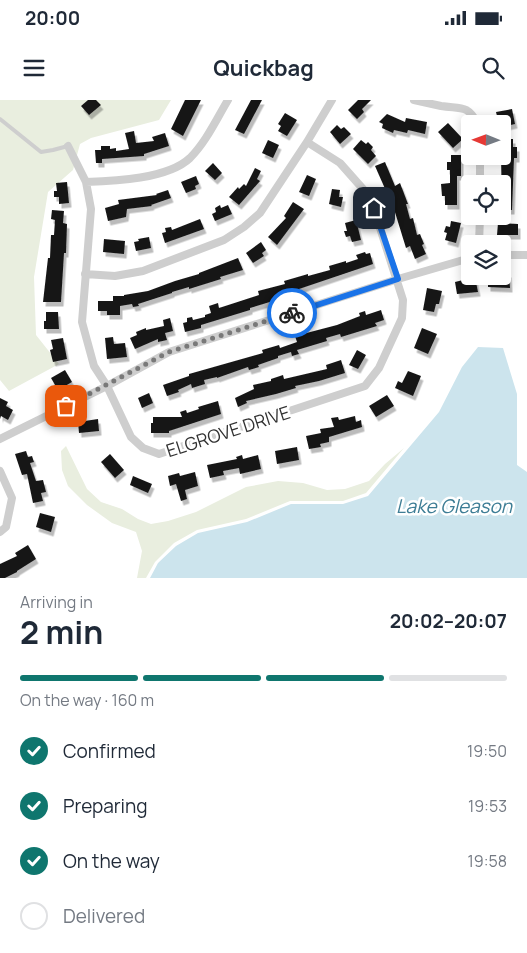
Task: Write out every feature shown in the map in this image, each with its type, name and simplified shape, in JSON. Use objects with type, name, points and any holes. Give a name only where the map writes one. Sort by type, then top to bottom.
[{"type":"street","points":[[86,182],[138,178],[169,170],[188,159],[203,142],[228,100]]},
{"type":"street","points":[[85,274],[115,276],[143,271],[224,240],[244,227],[260,213],[332,100]]},
{"type":"street","points":[[414,100],[443,106],[459,106],[473,115]]},
{"type":"street","name":"ELGROVE DRIVE","points":[[68,146],[86,182],[91,209],[82,322],[94,366],[131,437],[143,448],[159,454],[365,386],[380,368],[402,318],[403,300],[398,279],[374,208],[363,189],[340,163],[307,142]]},
{"type":"street","points":[[511,255],[527,255]]},
{"type":"street","points":[[0,439],[169,352],[461,261]]},
{"type":"street","points":[[0,471],[12,498],[6,527],[0,532]]},
{"type":"lane","points":[[0,119],[41,152],[68,146]]},
{"type":"shaded area","points":[[0,100],[171,100],[159,120],[91,138],[80,144],[73,170],[48,192],[34,277],[36,335],[59,364],[9,391],[0,380]]},
{"type":"shaded area","points":[[66,446],[87,489],[101,502],[122,509],[138,519],[151,524],[196,512],[246,487],[278,481],[303,483],[327,490],[345,489],[369,481],[404,448],[366,493],[343,501],[290,501],[246,519],[197,530],[174,543],[155,562],[146,578],[137,578],[142,551],[136,532],[112,523],[87,505],[68,486],[62,470],[61,451]]},
{"type":"water","name":"Lake Gleason","points":[[478,347],[503,348],[517,394],[517,465],[527,472],[527,578],[150,578],[158,563],[176,546],[198,533],[247,522],[291,504],[343,504],[368,496],[439,412],[462,367]]},
{"type":"building","points":[[88,100],[96,100],[101,105],[89,115],[81,106]]},
{"type":"building","points":[[185,100],[201,100],[183,136],[171,129]]},
{"type":"building","points":[[251,100],[262,100],[244,134],[235,130]]},
{"type":"building","points":[[358,100],[371,100],[362,109],[364,112],[357,119],[348,110]]},
{"type":"building","points":[[512,109],[515,124],[511,125],[511,115],[497,115],[496,112]]},
{"type":"building","points":[[285,113],[297,120],[287,136],[278,131],[281,126],[278,124]]},
{"type":"building","points":[[387,114],[405,122],[406,118],[427,122],[425,134],[408,130],[407,133],[394,130],[393,133],[382,128],[383,124],[379,122]]},
{"type":"building","points":[[448,123],[461,137],[461,141],[453,148],[438,132]]},
{"type":"building","points":[[337,125],[341,129],[344,127],[351,134],[340,144],[330,132]]},
{"type":"building","points":[[134,131],[136,143],[154,141],[152,137],[165,133],[169,146],[144,154],[144,156],[102,159],[102,163],[96,163],[95,150],[101,150],[101,146],[110,146],[110,149],[116,148],[116,151],[129,149],[125,133]]},
{"type":"building","points":[[511,139],[513,139],[513,147],[517,147],[517,158],[514,158],[512,210],[511,175],[501,175],[501,165],[511,165]]},
{"type":"building","points":[[268,140],[279,145],[273,158],[262,153]]},
{"type":"building","points":[[361,140],[366,144],[368,142],[373,147],[371,150],[376,156],[368,164],[353,149]]},
{"type":"building","points":[[451,155],[461,155],[461,176],[457,176],[457,205],[445,205],[445,196],[442,196],[441,184],[450,183],[450,170],[447,170],[447,162],[451,162]]},
{"type":"building","points":[[385,162],[395,186],[400,183],[408,204],[406,204],[410,219],[413,218],[417,235],[420,234],[424,244],[422,245],[426,254],[415,259],[410,246],[406,248],[394,209],[375,166]]},
{"type":"building","points":[[213,163],[222,173],[215,180],[205,171]]},
{"type":"building","points":[[255,168],[261,171],[257,179],[260,181],[239,205],[229,197],[238,187],[239,189],[244,184],[246,186]]},
{"type":"building","points":[[307,175],[316,179],[309,196],[299,192]]},
{"type":"building","points":[[196,176],[199,184],[195,186],[196,189],[186,193],[181,182]]},
{"type":"building","points":[[67,182],[69,203],[59,204],[59,197],[54,197],[54,191],[57,191],[56,183]]},
{"type":"building","points":[[332,189],[340,190],[339,197],[343,197],[341,207],[329,204]]},
{"type":"building","points":[[168,190],[171,198],[152,206],[127,209],[126,217],[108,221],[105,208],[119,204],[118,200],[157,195]]},
{"type":"building","points":[[293,202],[304,209],[277,245],[268,237],[286,218],[284,216]]},
{"type":"building","points":[[220,205],[221,208],[228,205],[232,214],[215,221],[212,214],[216,212],[215,208]]},
{"type":"building","points":[[52,210],[64,211],[63,223],[67,224],[66,253],[64,253],[61,302],[43,302],[48,258],[50,258],[51,235],[54,235],[55,220],[51,219]]},
{"type":"building","points":[[200,219],[204,229],[165,243],[162,233],[166,232],[165,228],[171,227],[172,230]]},
{"type":"building","points":[[356,220],[361,240],[352,242],[350,236],[346,237],[344,231],[347,231],[345,223]]},
{"type":"building","points":[[451,221],[461,223],[456,243],[445,240],[447,233],[444,232],[446,226],[450,227]]},
{"type":"building","points":[[518,224],[518,235],[497,235],[498,225]]},
{"type":"building","points":[[149,237],[151,248],[136,251],[134,242],[139,241],[138,239]]},
{"type":"building","points":[[104,239],[125,241],[124,254],[103,252]]},
{"type":"building","points":[[261,242],[266,250],[262,253],[264,256],[253,263],[246,253]]},
{"type":"building","points":[[365,252],[366,254],[370,253],[373,264],[299,289],[273,299],[273,301],[250,308],[250,310],[201,325],[201,328],[185,332],[183,323],[187,322],[187,318],[192,317],[193,320],[205,317],[205,315],[211,313],[209,306],[218,303],[219,308],[259,295],[258,291],[285,284],[284,281],[308,274],[308,276],[330,270],[329,266],[358,259],[356,255]]},
{"type":"building","points":[[238,258],[243,270],[220,277],[221,279],[172,292],[138,304],[139,306],[133,307],[132,304],[120,306],[120,315],[107,315],[107,311],[98,311],[98,301],[113,301],[113,296],[124,296],[148,291],[199,274]]},
{"type":"building","points":[[461,280],[461,285],[477,285],[478,292],[457,294],[455,282]]},
{"type":"building","points":[[488,285],[510,285],[510,288],[488,287]]},
{"type":"building","points":[[427,288],[442,291],[439,304],[436,304],[434,312],[423,310]]},
{"type":"building","points":[[381,310],[384,320],[375,323],[377,326],[341,337],[340,334],[326,338],[327,341],[297,350],[299,354],[292,356],[291,352],[278,356],[278,358],[258,365],[259,367],[249,370],[248,367],[217,378],[204,380],[205,384],[192,388],[191,384],[178,390],[179,392],[167,396],[163,385],[189,376],[189,374],[263,353],[262,350],[279,345],[280,348],[297,342],[295,336],[337,325],[360,316],[359,313],[365,311],[366,315]]},
{"type":"building","points":[[46,312],[58,312],[59,329],[44,329]]},
{"type":"building","points":[[170,318],[173,331],[165,333],[167,340],[158,342],[158,339],[135,349],[130,338],[137,335],[136,332],[146,328],[146,330],[164,326],[163,320]]},
{"type":"building","points":[[422,328],[437,334],[428,354],[414,348]]},
{"type":"building","points":[[113,337],[114,344],[125,343],[127,357],[107,359],[105,338]]},
{"type":"building","points":[[63,338],[67,359],[53,362],[50,350],[53,349],[51,340]]},
{"type":"building","points":[[357,350],[366,355],[358,369],[349,365]]},
{"type":"building","points":[[341,360],[345,373],[246,401],[247,403],[238,407],[235,398],[254,389],[253,385],[271,381],[271,379],[283,375],[284,379],[327,369],[326,365]]},
{"type":"building","points":[[65,370],[72,382],[58,390],[51,378]]},
{"type":"building","points":[[408,371],[421,376],[413,396],[395,388],[398,381],[402,383]]},
{"type":"building","points":[[149,393],[153,403],[142,408],[138,398]]},
{"type":"building","points":[[387,395],[394,406],[376,417],[369,406]]},
{"type":"building","points":[[0,398],[8,402],[6,406],[13,410],[8,420],[1,416],[0,419]]},
{"type":"building","points":[[218,401],[221,414],[169,431],[169,433],[151,433],[153,417],[182,417],[180,412],[186,410],[187,413],[199,409],[198,407]]},
{"type":"building","points":[[355,416],[356,422],[361,420],[362,427],[329,437],[329,442],[320,444],[321,447],[309,449],[306,436],[321,433],[320,429],[334,427],[331,418],[338,417],[339,420]]},
{"type":"building","points":[[98,419],[99,431],[79,433],[78,422]]},
{"type":"building","points":[[297,447],[299,460],[277,464],[275,451]]},
{"type":"building","points":[[26,451],[28,457],[32,456],[34,462],[30,463],[36,481],[43,480],[46,492],[41,493],[43,501],[33,503],[27,474],[22,475],[15,454]]},
{"type":"building","points":[[110,454],[124,470],[115,478],[101,462]]},
{"type":"building","points":[[242,455],[243,459],[258,455],[261,469],[240,474],[239,468],[223,471],[224,475],[210,478],[207,465],[237,459],[236,457]]},
{"type":"building","points":[[195,472],[198,486],[185,490],[187,499],[181,501],[176,484],[170,486],[168,476],[179,473],[180,476]]},
{"type":"building","points":[[133,476],[152,484],[148,493],[130,485]]},
{"type":"building","points":[[40,513],[55,517],[51,532],[36,527]]},
{"type":"building","points":[[28,545],[36,559],[17,572],[5,578],[0,578],[0,564],[17,556],[15,553]]},
{"type":"way so far","points":[[66,406],[169,352],[292,313]]},
{"type":"route","points":[[292,313],[398,279],[374,208]]}]
